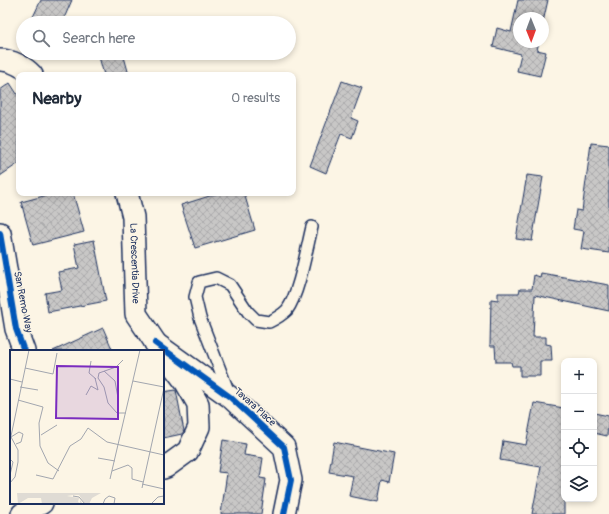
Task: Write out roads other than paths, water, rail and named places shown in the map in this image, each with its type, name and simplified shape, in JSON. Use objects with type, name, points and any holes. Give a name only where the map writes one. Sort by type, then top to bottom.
[{"type":"street","points":[[0,60],[7,60],[30,72]]},
{"type":"street","name":"La Crescentia Drive","points":[[128,196],[133,216],[136,314],[160,349]]},
{"type":"street","name":"San Remo Way","points":[[0,234],[16,329],[24,350]]},
{"type":"street","name":"Tavara Place","points":[[164,352],[230,397],[284,447],[291,480],[284,514]]},
{"type":"street","name":"La Crescentia Drive","points":[[164,354],[186,383],[198,404],[199,427],[188,451],[164,468]]},
{"type":"street","points":[[22,514],[40,504]]},
{"type":"lane","points":[[230,397],[200,318],[195,297],[199,282],[216,278],[230,285],[248,312],[256,320],[269,322],[287,309],[294,294],[312,226]]}]
